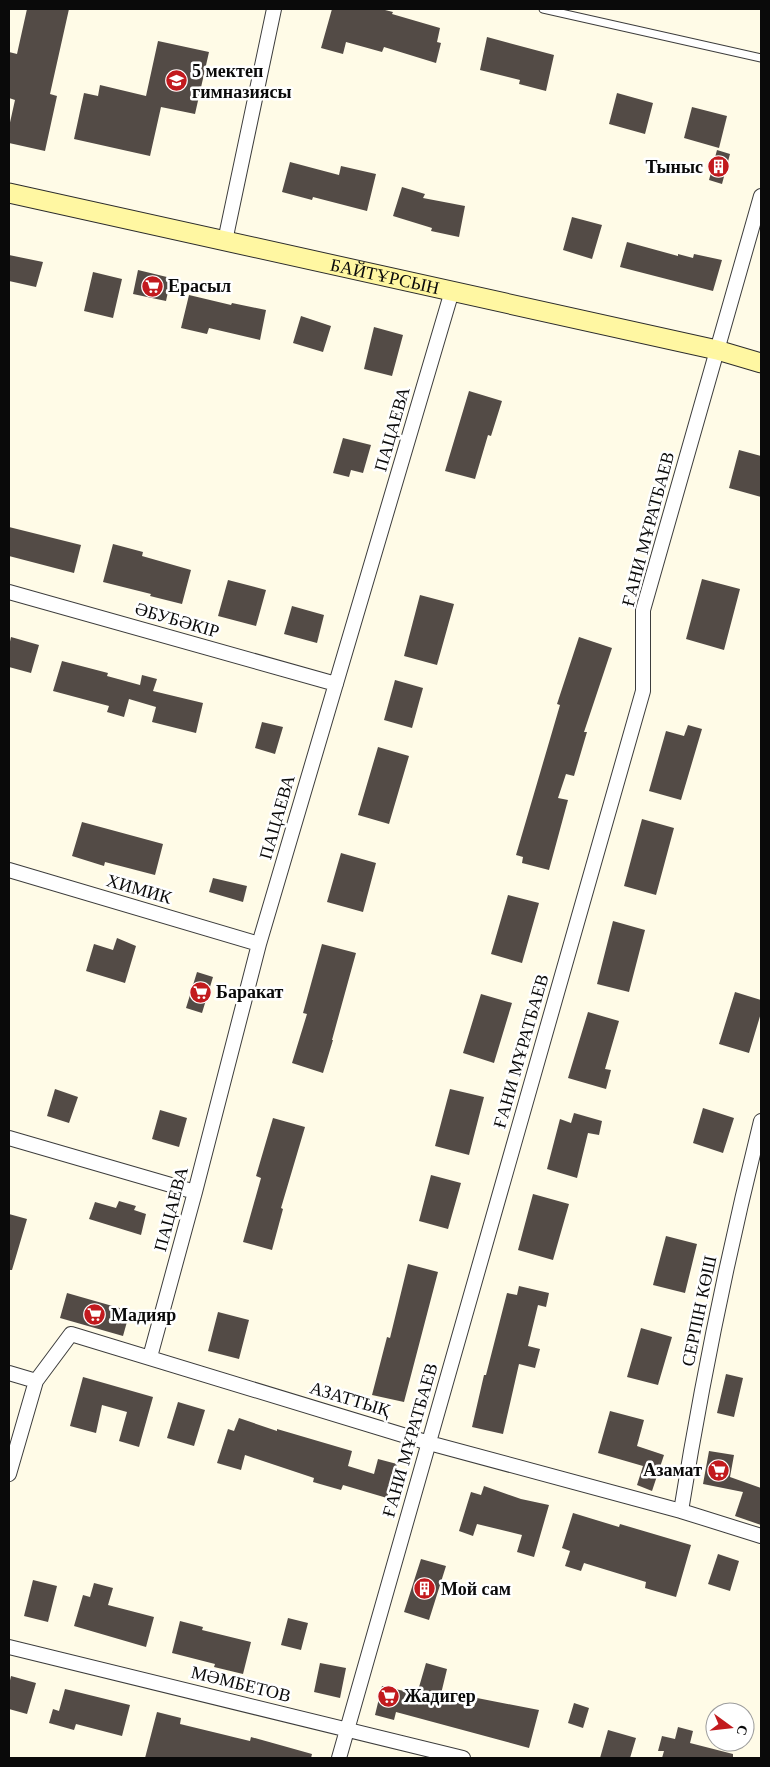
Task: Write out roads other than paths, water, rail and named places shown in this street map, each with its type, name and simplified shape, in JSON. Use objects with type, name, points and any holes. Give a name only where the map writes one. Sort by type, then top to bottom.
[{"type":"street","points":[[225,241],[274,9]]},
{"type":"street","name":"БАЙТҰРСЫН","points":[[9,193],[717,350],[761,363]]},
{"type":"street","name":"ҒАНИ МҰРАТБАЕВ","points":[[339,1758],[643,691],[643,610],[761,196]]},
{"type":"street","name":"ПАЦАЕВА","points":[[150,1358],[260,944],[452,291]]},
{"type":"street","name":"ӘБУБӘКІР","points":[[9,592],[336,684]]},
{"type":"street","name":"ХИМИК","points":[[9,870],[260,944]]},
{"type":"street","name":"СЕРПІН КӨШ","points":[[681,1511],[695,1422],[743,1194],[761,1121]]},
{"type":"street","points":[[9,1138],[195,1192]]},
{"type":"street","name":"АЗАТТЫҚ","points":[[36,1381],[71,1334],[429,1443],[681,1511],[761,1536]]},
{"type":"street","points":[[9,1373],[36,1381],[9,1474]]},
{"type":"street","name":"МӘМБЕТОВ","points":[[9,1647],[463,1758]]},
{"type":"lane","points":[[543,9],[761,58]]},
{"type":"place","name":"5 мектеп гимназиясы","points":[[176,81]]},
{"type":"place","name":"Тыныс","points":[[719,167]]},
{"type":"place","name":"Ерасыл","points":[[152,286]]},
{"type":"place","name":"Баракат","points":[[200,992]]},
{"type":"place","name":"Мадияр","points":[[95,1315]]},
{"type":"place","name":"Азамат","points":[[718,1470]]},
{"type":"place","name":"Мой сам","points":[[425,1589]]},
{"type":"place","name":"Жадигер","points":[[388,1696]]}]
